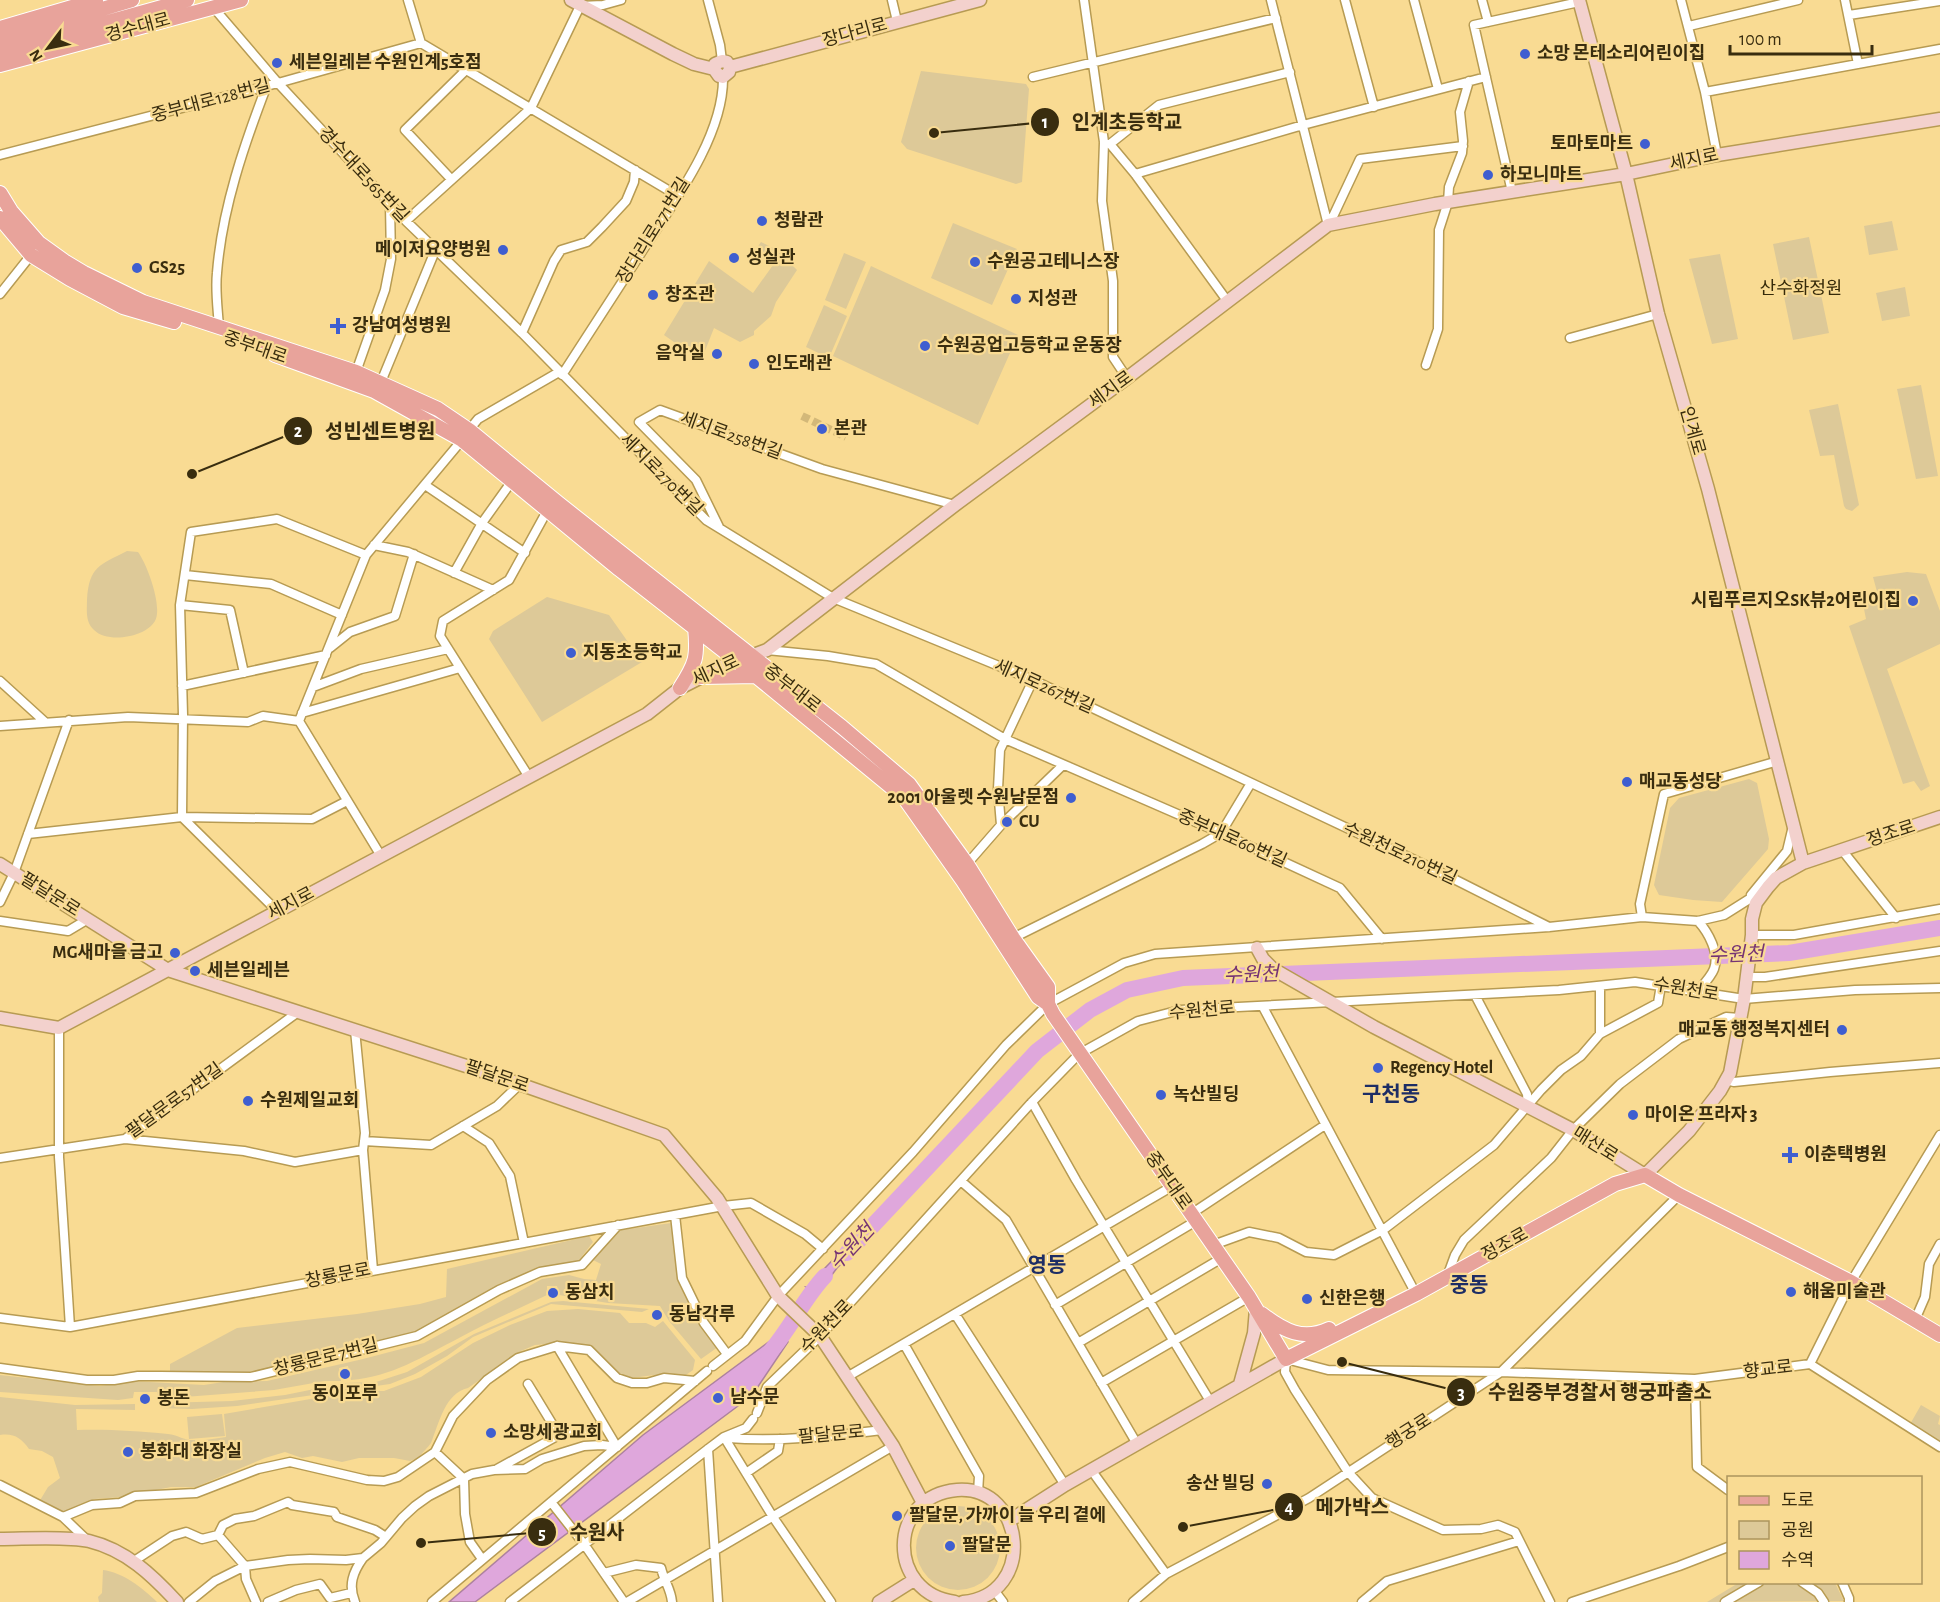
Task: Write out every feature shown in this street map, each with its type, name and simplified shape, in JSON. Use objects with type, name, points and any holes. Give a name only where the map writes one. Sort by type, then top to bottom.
[{"type":"main road","points":[[0,28],[96,0]]},
{"type":"main road","points":[[0,40],[132,0]]},
{"type":"main road","points":[[0,52],[187,0]]},
{"type":"main road","name":"경수대로","points":[[0,65],[241,0]]},
{"type":"main road","name":"중부대로","points":[[0,193],[11,211],[39,243],[64,261],[143,302],[356,372],[438,409],[512,481],[547,511],[756,676],[905,800],[963,881],[1038,997],[1050,1009],[1222,1258],[1286,1359]]},
{"type":"main road","name":"중부대로","points":[[0,218],[31,255],[123,307],[209,332],[374,391],[465,435],[558,503],[842,727],[909,784],[967,864],[1013,938],[1048,987],[1050,1009]]},
{"type":"main road","points":[[680,688],[693,668],[697,650],[694,627]]},
{"type":"main road","points":[[701,677],[756,676]]},
{"type":"main road","name":"매산로","points":[[1645,1175],[1679,1195],[1851,1282],[1940,1335]]},
{"type":"main road","name":"정조로","points":[[1286,1359],[1416,1294],[1615,1184],[1645,1175]]},
{"type":"main road","points":[[1256,1309],[1284,1329],[1305,1334],[1315,1335],[1339,1323],[1355,1324]]},
{"type":"street","points":[[408,0],[421,43],[678,196]]},
{"type":"street","points":[[576,3],[603,5],[621,0]]},
{"type":"street","name":"장다리로271번길","points":[[560,374],[678,196],[706,146],[715,124],[724,93],[720,45],[708,0]]},
{"type":"street","points":[[892,0],[897,21]]},
{"type":"street","name":"장다리로","points":[[722,68],[980,0]]},
{"type":"street","points":[[1084,0],[1107,143],[1102,201],[1113,281],[1113,357],[1127,378]]},
{"type":"street","points":[[1271,0],[1328,225]]},
{"type":"street","points":[[1346,0],[1374,106]]},
{"type":"street","points":[[1414,0],[1438,89]]},
{"type":"street","points":[[1482,0],[1488,22]]},
{"type":"street","points":[[1681,0],[1705,92],[1717,155]]},
{"type":"street","points":[[1689,26],[1798,0]]},
{"type":"street","points":[[1845,0],[1858,64]]},
{"type":"street","points":[[1512,192],[1474,25],[1579,1]]},
{"type":"street","name":"인계로","points":[[1579,1],[1626,174],[1658,314],[1708,489],[1803,863]]},
{"type":"street","points":[[1849,15],[1940,1]]},
{"type":"street","points":[[576,3],[694,64],[722,68]]},
{"type":"street","points":[[406,222],[531,108],[576,3]]},
{"type":"street","name":"경수대로565번길","points":[[213,8],[278,83],[406,222],[522,333],[560,374]]},
{"type":"street","points":[[1033,77],[1276,18]]},
{"type":"street","name":"중부대로128번길","points":[[0,155],[267,86],[421,43]]},
{"type":"street","points":[[1705,92],[1940,50]]},
{"type":"street","points":[[451,179],[405,129],[466,70]]},
{"type":"street","points":[[1107,143],[1159,105],[1290,72]]},
{"type":"street","points":[[1135,174],[1303,125],[1486,76]]},
{"type":"street","points":[[1426,365],[1438,329],[1439,230],[1462,146],[1460,112],[1469,81]]},
{"type":"street","points":[[219,328],[216,274],[226,212],[267,86]]},
{"type":"street","name":"세지로","points":[[59,1028],[647,714],[680,688],[767,650],[955,505],[1328,225],[1448,202],[1626,174],[1717,155],[1940,119]]},
{"type":"street","points":[[1107,143],[1135,174],[1228,302]]},
{"type":"street","points":[[1328,225],[1360,159],[1462,146]]},
{"type":"street","points":[[522,333],[561,250],[587,242],[626,201],[634,182],[634,170]]},
{"type":"street","points":[[356,372],[385,290],[391,259],[390,205]]},
{"type":"street","points":[[381,382],[435,251]]},
{"type":"street","points":[[0,294],[31,255]]},
{"type":"street","points":[[1570,338],[1658,314]]},
{"type":"street","points":[[300,717],[366,555],[478,419],[560,374]]},
{"type":"street","name":"세지로270번길","points":[[560,374],[706,520],[833,598]]},
{"type":"street","name":"세지로258번길","points":[[719,528],[696,480],[639,422],[660,410],[822,469],[955,505]]},
{"type":"street","points":[[454,573],[482,523],[512,481]]},
{"type":"street","points":[[425,485],[525,553]]},
{"type":"street","points":[[529,777],[440,636],[443,621],[509,580],[547,511]]},
{"type":"street","points":[[277,911],[182,817],[183,719],[180,604],[192,532],[277,519],[366,555]]},
{"type":"street","points":[[374,545],[414,554],[493,590]]},
{"type":"street","points":[[182,686],[327,652],[350,632],[394,616],[414,554]]},
{"type":"street","points":[[185,575],[271,584],[342,615]]},
{"type":"street","name":"세지로267번길","points":[[833,598],[1033,680],[1251,783]]},
{"type":"street","points":[[180,604],[230,610],[244,673]]},
{"type":"street","points":[[313,687],[361,669],[448,649]]},
{"type":"street","name":"중부대로60번길","points":[[767,650],[828,656],[876,664],[1005,739],[1221,833],[1340,888],[1382,939]]},
{"type":"street","points":[[0,726],[128,717],[248,722],[263,716],[300,717],[460,668]]},
{"type":"street","points":[[1001,825],[998,789],[1000,750],[1033,680]]},
{"type":"street","points":[[0,681],[45,722]]},
{"type":"street","points":[[300,717],[381,856]]},
{"type":"street","points":[[0,902],[14,873],[69,720]]},
{"type":"street","points":[[1642,917],[1640,904],[1664,794],[1778,761]]},
{"type":"street","points":[[967,864],[1001,825],[1063,765]]},
{"type":"street","points":[[1013,938],[1221,833],[1251,783]]},
{"type":"street","name":"수원천로210번길","points":[[1251,783],[1438,871],[1549,927]]},
{"type":"street","points":[[28,834],[182,817],[312,819],[347,801]]},
{"type":"street","name":"정조로","points":[[1645,1175],[1689,1131],[1720,1091],[1730,1072],[1744,999],[1752,919],[1756,903],[1768,887],[1776,878],[1803,863],[1940,817]]},
{"type":"street","points":[[1744,902],[1787,851],[1793,825]]},
{"type":"street","name":"정조로","points":[[1842,850],[1896,918]]},
{"type":"street","name":"팔달문로","points":[[0,864],[168,970],[520,1084],[664,1135],[723,1206],[780,1298],[817,1333],[893,1446],[923,1503]]},
{"type":"street","points":[[432,1602],[745,1341],[823,1249],[913,1152],[1006,1045],[1050,1009],[1124,963],[1155,954],[1260,953],[1382,939],[1549,927],[1642,917],[1698,921],[1724,915],[1768,887]]},
{"type":"street","points":[[1751,938],[1794,935],[1940,909]]},
{"type":"street","points":[[0,921],[68,931],[88,919]]},
{"type":"street","points":[[1697,992],[1714,968],[1715,958],[1709,936],[1698,921]]},
{"type":"street","name":"수원천로","points":[[1746,975],[1765,977],[1940,951]]},
{"type":"street","name":"매산로","points":[[1260,953],[1273,969],[1374,1027],[1573,1130],[1645,1175]]},
{"type":"street","name":"수원천로","points":[[511,1602],[724,1437],[746,1428],[755,1416],[767,1387],[962,1182],[1078,1052],[1138,1021],[1180,1010],[1263,1007],[1326,999],[1475,995],[1635,982],[1744,999],[1855,990],[1940,988]]},
{"type":"street","points":[[1213,1245],[1249,1232],[1279,1238],[1306,1252],[1334,1256],[1383,1230],[1494,1145],[1541,1090],[1581,1056],[1600,1034],[1658,1003],[1661,985]]},
{"type":"street","points":[[1600,986],[1600,1034]]},
{"type":"street","points":[[1475,995],[1527,1094],[1528,1107]]},
{"type":"street","points":[[1263,1007],[1416,1294]]},
{"type":"street","name":"팔달문로57번길","points":[[0,1158],[125,1139],[298,1012]]},
{"type":"street","points":[[1447,1276],[1464,1240],[1551,1158],[1573,1130],[1620,1084],[1679,1039],[1726,1017],[1740,1018]]},
{"type":"street","points":[[0,1018],[59,1028],[58,1149],[70,1327]]},
{"type":"street","points":[[355,1030],[373,1270]]},
{"type":"street","points":[[1726,1080],[1734,1082],[1940,1063]]},
{"type":"street","points":[[125,1139],[244,1151],[295,1162],[364,1146],[431,1145],[497,1106],[520,1084]]},
{"type":"street","points":[[1032,1102],[1210,1401]]},
{"type":"street","points":[[1055,1305],[1127,1264],[1325,1125]]},
{"type":"street","points":[[464,1126],[489,1143],[510,1176],[524,1243]]},
{"type":"street","points":[[1810,1364],[1851,1282],[1937,1146],[1940,1135]]},
{"type":"street","points":[[962,1182],[1005,1220],[1137,1444]]},
{"type":"street","points":[[847,1377],[1172,1187]]},
{"type":"street","name":"행궁로","points":[[1132,1602],[1166,1574],[1309,1498],[1501,1372],[1679,1195]]},
{"type":"street","points":[[723,1206],[751,1203],[805,1234],[823,1249]]},
{"type":"street","name":"창룡문로","points":[[0,1318],[70,1327],[723,1206]]},
{"type":"street","points":[[675,1215],[682,1278],[704,1323],[727,1354]]},
{"type":"street","name":"창룡문로7번길","points":[[0,1368],[87,1380],[114,1380],[138,1376],[251,1377],[417,1336],[499,1290],[540,1272],[582,1265],[618,1226]]},
{"type":"street","points":[[1915,1320],[1925,1297],[1929,1264],[1939,1249]]},
{"type":"street","points":[[1078,1343],[1222,1258]]},
{"type":"street","points":[[1101,1383],[1248,1297]]},
{"type":"street","points":[[1240,1384],[1254,1333],[1256,1309]]},
{"type":"street","points":[[955,1314],[1065,1485]]},
{"type":"street","points":[[904,1344],[979,1476],[978,1493]]},
{"type":"street","points":[[63,1517],[92,1505],[120,1503],[135,1496],[196,1493],[258,1468],[290,1462],[367,1480],[384,1481],[398,1477],[435,1452],[453,1416],[487,1380],[518,1358],[557,1346],[589,1350],[617,1378],[632,1383],[646,1383],[664,1378],[695,1381]]},
{"type":"street","points":[[557,1346],[617,1447]]},
{"type":"street","points":[[1286,1359],[1285,1372],[1348,1472],[1372,1498],[1443,1530],[1480,1529],[1498,1525],[1515,1532],[1550,1602]]},
{"type":"street","name":"정조로","points":[[1009,1521],[1065,1485],[1286,1359]]},
{"type":"street","name":"향교로","points":[[1286,1359],[1328,1371],[1501,1372],[1695,1378],[1810,1364],[1940,1447]]},
{"type":"street","points":[[1695,1378],[1697,1467],[1727,1489]]},
{"type":"street","points":[[528,1384],[559,1434]]},
{"type":"street","points":[[494,1470],[559,1434],[603,1426]]},
{"type":"street","name":"팔달문로","points":[[780,1439],[882,1430]]},
{"type":"street","points":[[724,1437],[754,1440],[780,1439],[778,1450],[746,1473]]},
{"type":"street","points":[[724,1437],[773,1517],[831,1602]]},
{"type":"street","points":[[268,1602],[296,1590],[320,1584],[330,1598],[353,1598],[352,1574],[363,1558],[375,1549],[415,1506],[429,1496],[472,1474],[494,1470],[525,1469],[542,1459],[585,1446],[617,1447]]},
{"type":"street","points":[[551,1502],[625,1602],[893,1446]]},
{"type":"street","points":[[708,1449],[717,1602]]},
{"type":"street","points":[[435,1452],[464,1479],[470,1542],[482,1559]]},
{"type":"street","points":[[1092,1471],[1166,1574]]},
{"type":"street","points":[[0,1485],[63,1517],[89,1541],[134,1561],[154,1577],[177,1602]]},
{"type":"street","points":[[949,1602],[928,1593],[914,1580],[906,1565],[903,1548],[905,1531],[912,1515],[923,1503],[940,1493],[959,1490],[978,1493],[991,1500],[1009,1521],[1015,1539],[1014,1558],[1007,1576],[984,1597],[963,1602]]},
{"type":"street","points":[[134,1561],[172,1536],[186,1532],[202,1539],[218,1535],[223,1526],[235,1519],[254,1516],[288,1502],[292,1505],[334,1512],[337,1517],[375,1530],[386,1537]]},
{"type":"street","points":[[218,1535],[245,1566],[246,1579],[256,1602]]},
{"type":"street","points":[[0,1539],[43,1538],[89,1541]]},
{"type":"street","points":[[1362,1602],[1387,1581],[1519,1540]]},
{"type":"street","points":[[1572,1602],[1727,1547]]},
{"type":"street","points":[[189,1602],[226,1574],[245,1566],[310,1558],[346,1560],[363,1558]]},
{"type":"street","points":[[604,1573],[636,1565],[661,1568],[664,1581],[672,1592],[672,1602]]},
{"type":"street","points":[[879,1602],[914,1580]]},
{"type":"street","points":[[1725,1602],[1756,1584]]},
{"type":"street","points":[[1805,1584],[1818,1593],[1824,1602]]},
{"type":"street","points":[[1843,1584],[1849,1602]]},
{"type":"street","points":[[994,1590],[1003,1602]]},
{"type":"green space","points":[[921,71],[1026,84],[1029,89],[1022,182],[1016,184],[907,149],[901,142]]},
{"type":"green space","points":[[1892,221],[1898,250],[1869,255],[1864,226]]},
{"type":"green space","name":"수원공고테니스장","points":[[953,223],[1017,249],[992,305],[931,278]]},
{"type":"green space","name":"산수화정원","points":[[1809,237],[1829,333],[1793,340],[1773,244]]},
{"type":"green space","points":[[761,242],[786,254],[789,262],[797,270],[776,302],[771,316],[754,331],[754,335],[740,342],[714,328],[701,361],[664,335],[709,261],[753,293],[773,265],[754,252]]},
{"type":"green space","points":[[844,253],[866,262],[846,309],[825,300]]},
{"type":"green space","points":[[1720,254],[1738,339],[1712,344],[1689,259]]},
{"type":"green space","name":"수원공업고등학교 운동장","points":[[871,266],[1018,335],[978,425],[833,356]]},
{"type":"green space","points":[[1905,287],[1910,316],[1882,321],[1876,293]]},
{"type":"green space","points":[[824,305],[847,316],[829,358],[806,347]]},
{"type":"green space","points":[[1921,385],[1938,476],[1916,479],[1897,389]]},
{"type":"green space","points":[[1838,404],[1859,505],[1852,511],[1844,506],[1834,455],[1820,456],[1809,410]]},
{"type":"green space","points":[[127,551],[138,552],[146,566],[156,596],[157,615],[155,621],[144,631],[126,637],[108,637],[94,630],[89,623],[88,589],[93,573],[98,568]]},
{"type":"green space","points":[[1907,572],[1926,574],[1940,611],[1940,644],[1887,669],[1930,786],[1921,791],[1914,781],[1903,784],[1849,626],[1866,619],[1863,604],[1879,599],[1873,577]]},
{"type":"green space","points":[[547,597],[609,615],[642,662],[542,722],[489,639],[493,631]]},
{"type":"green space","points":[[1749,779],[1757,783],[1769,839],[1768,849],[1722,902],[1659,895],[1654,885],[1670,808],[1679,798]]},
{"type":"green space","points":[[671,1223],[679,1264],[718,1347],[701,1359],[669,1321],[660,1306],[608,1303],[559,1295],[557,1286],[547,1286],[547,1295],[407,1365],[366,1378],[351,1380],[348,1366],[339,1368],[341,1381],[325,1381],[274,1390],[158,1399],[157,1392],[134,1392],[133,1398],[118,1400],[0,1392],[0,1375],[100,1386],[131,1381],[204,1385],[267,1381],[363,1359],[424,1343],[542,1279],[569,1275],[596,1280],[601,1264],[593,1260],[615,1231]]},
{"type":"green space","points":[[589,1236],[593,1242],[577,1263],[543,1268],[415,1333],[249,1375],[170,1374],[170,1364],[237,1328],[420,1304],[446,1297],[447,1269]]},
{"type":"green space","points":[[563,1301],[649,1309],[642,1312],[551,1304],[473,1337],[447,1356],[415,1374],[390,1384],[237,1406],[192,1409],[161,1408],[161,1403],[232,1401],[285,1395],[344,1383],[376,1382],[407,1372],[474,1334],[551,1302]]},
{"type":"green space","points":[[578,1309],[620,1313],[629,1323],[646,1323],[655,1327],[663,1321],[695,1360],[693,1370],[686,1375],[632,1378],[622,1376],[602,1358],[562,1345],[535,1345],[521,1351],[454,1396],[448,1402],[440,1418],[431,1443],[419,1458],[410,1461],[394,1458],[359,1458],[342,1462],[313,1456],[302,1458],[285,1452],[196,1487],[171,1487],[122,1497],[95,1499],[64,1512],[39,1502],[48,1487],[60,1478],[53,1457],[42,1451],[29,1449],[20,1439],[13,1436],[0,1435],[0,1397],[75,1405],[135,1404],[135,1410],[76,1409],[77,1430],[122,1430],[168,1434],[195,1440],[196,1445],[205,1446],[205,1440],[226,1437],[224,1414],[357,1391],[384,1391],[421,1377],[473,1343],[510,1325],[547,1311]]},
{"type":"green space","points":[[1921,1405],[1940,1416],[1938,1424],[1940,1425],[1940,1445],[1909,1426]]},
{"type":"green space","points":[[222,1414],[225,1436],[189,1439],[187,1417]]},
{"type":"green space","points":[[958,1506],[974,1509],[988,1518],[997,1532],[1000,1548],[997,1564],[988,1578],[974,1587],[958,1590],[942,1587],[928,1578],[919,1564],[916,1548],[919,1532],[928,1518],[942,1509]]},
{"type":"green space","points":[[103,1570],[132,1582],[157,1602],[99,1602],[98,1597],[102,1593]]},
{"type":"green space","points":[[1737,1584],[1836,1584],[1844,1601],[1707,1602]]},
{"type":"water","points":[[858,1234],[866,1240],[837,1268],[817,1295],[806,1287],[810,1287]]},
{"type":"water","points":[[778,1335],[788,1342],[755,1391],[738,1406],[475,1602],[449,1602],[643,1435]]},
{"type":"waterway","name":"수원천","points":[[847,1253],[1037,1051],[1090,1010],[1127,990],[1183,978],[1789,953],[1940,928]]},
{"type":"waterway","name":"수원천","points":[[768,1354],[825,1276]]},
{"type":"tunnel","points":[[802,416],[846,437]]},
{"type":"place","name":"소망 몬테소리어린이집","points":[[1525,54]]},
{"type":"place","name":"세븐일레븐 수원인계5호점","points":[[277,63]]},
{"type":"place","name":"인계초등학교","points":[[934,133]]},
{"type":"place","name":"토마토마트","points":[[1645,144]]},
{"type":"place","name":"하모니마트","points":[[1488,175]]},
{"type":"place","name":"청람관","points":[[762,221]]},
{"type":"place","name":"메이저요양벙원","points":[[503,250]]},
{"type":"place","name":"성실관","points":[[734,258]]},
{"type":"place","name":"수원공고테니스장","points":[[975,262]]},
{"type":"place","name":"GS25","points":[[137,268]]},
{"type":"place","name":"창조관","points":[[653,295]]},
{"type":"place","name":"지성관","points":[[1016,299]]},
{"type":"place","name":"강남여성병원","points":[[338,326]]},
{"type":"place","name":"수원공업고등학교 운동장","points":[[925,346]]},
{"type":"place","name":"음악실","points":[[717,354]]},
{"type":"place","name":"인도래관","points":[[754,364]]},
{"type":"place","name":"본관","points":[[822,429]]},
{"type":"place","name":"성빈센트병원","points":[[192,474]]},
{"type":"place","name":"시립푸르지오SK뷰2어린이집","points":[[1913,601]]},
{"type":"place","name":"지동초등학교","points":[[571,653]]},
{"type":"place","name":"매교동성당","points":[[1627,782]]},
{"type":"place","name":"2001 아울렛 수원남문점","points":[[1071,798]]},
{"type":"place","name":"CU","points":[[1007,822]]},
{"type":"place","name":"MG새마을 금고","points":[[175,953]]},
{"type":"place","name":"세븐일레븐","points":[[195,971]]},
{"type":"place","name":"매교동 행정복지센터","points":[[1842,1030]]},
{"type":"place","name":"Regency Hotel","points":[[1378,1068]]},
{"type":"place","name":"녹산빌딩","points":[[1161,1095]]},
{"type":"place","name":"수원제일교회","points":[[248,1101]]},
{"type":"place","name":"마이온 프라자 3","points":[[1633,1115]]},
{"type":"place","name":"이춘택병원","points":[[1790,1155]]},
{"type":"place","name":"해움미술관","points":[[1791,1292]]},
{"type":"place","name":"동삼치","points":[[553,1293]]},
{"type":"place","name":"신한은행","points":[[1307,1299]]},
{"type":"place","name":"동남각루","points":[[657,1315]]},
{"type":"place","name":"수원중부경찰서 행궁파출소","points":[[1342,1362]]},
{"type":"place","name":"동이포루","points":[[345,1374]]},
{"type":"place","name":"남수문","points":[[718,1398]]},
{"type":"place","name":"봉돈","points":[[145,1399]]},
{"type":"place","name":"소망세광교회","points":[[491,1433]]},
{"type":"place","name":"봉화대 화장실","points":[[128,1452]]},
{"type":"place","name":"송산 빌딩","points":[[1267,1484]]},
{"type":"place","name":"팔달문, 가까이 늘 우리 곁에","points":[[897,1516]]},
{"type":"place","name":"메가박스","points":[[1183,1527]]},
{"type":"place","name":"수원사","points":[[421,1543]]},
{"type":"place","name":"팔달문","points":[[950,1546]]},
{"type":"district","name":"구천동","points":[[1391,1094]]},
{"type":"district","name":"영동","points":[[1047,1265]]},
{"type":"district","name":"중동","points":[[1469,1285]]}]
